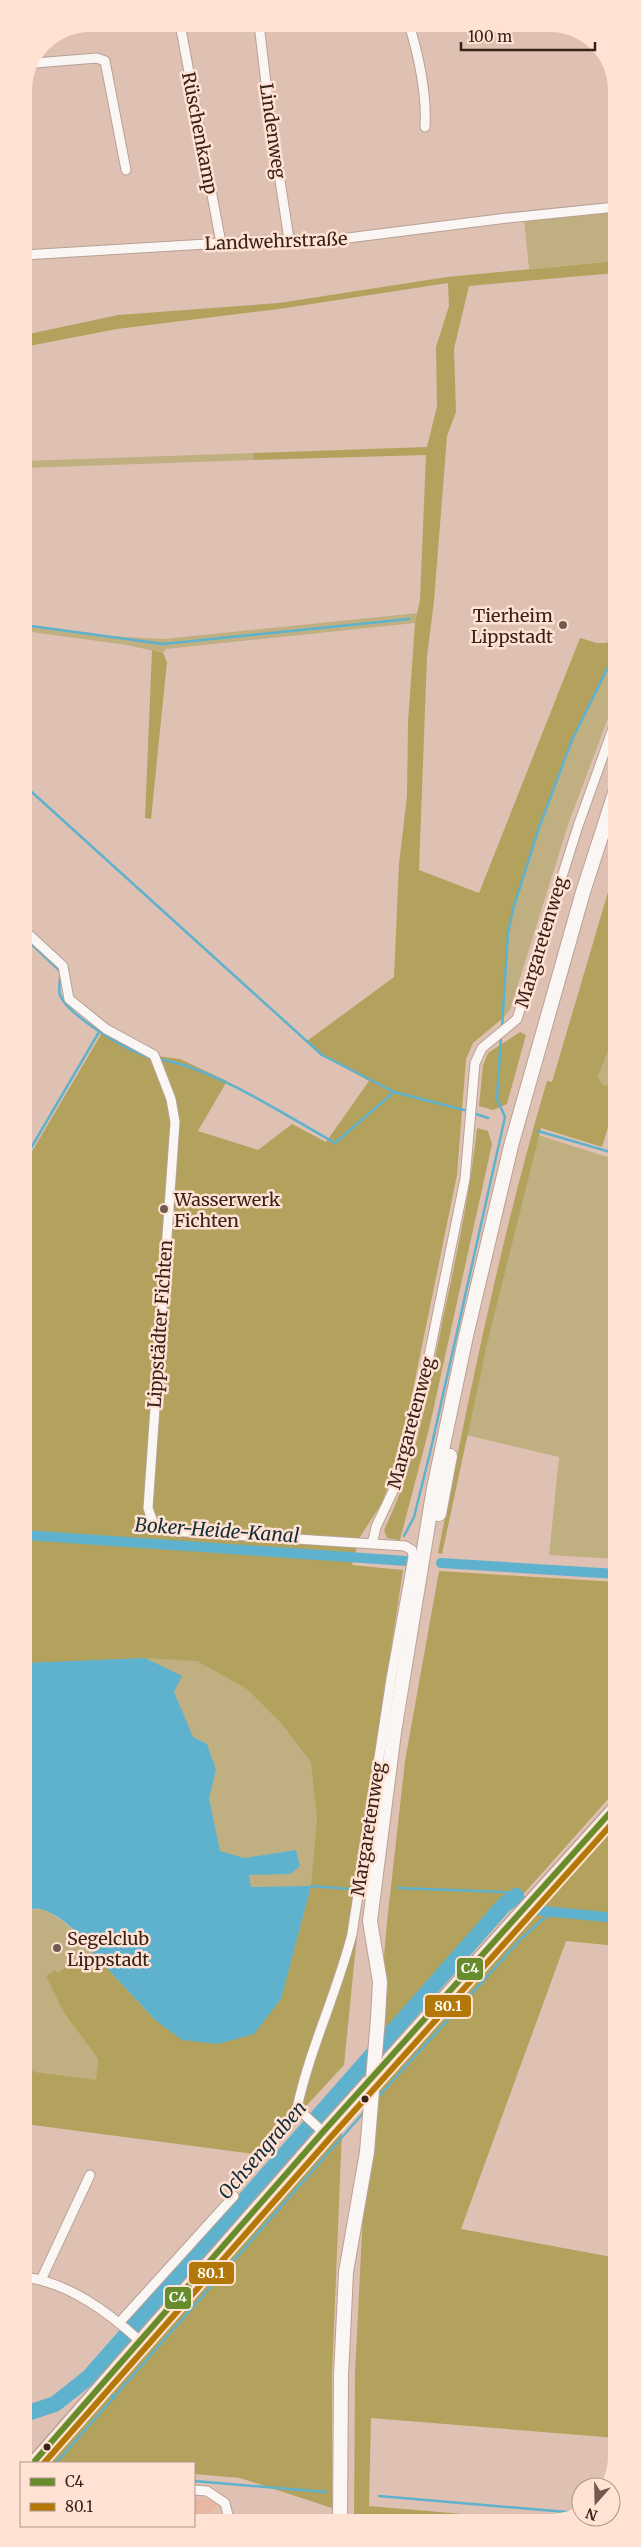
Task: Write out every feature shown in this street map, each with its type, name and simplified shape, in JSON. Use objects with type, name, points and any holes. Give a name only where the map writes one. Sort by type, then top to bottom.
[{"type":"main road","points":[[381,2018],[380,1982],[370,1922],[394,1732],[434,1488],[466,1336],[511,1146],[583,892],[608,815]]},
{"type":"main road","points":[[349,2514],[350,2375],[354,2270],[369,2152],[385,1981],[380,1923],[399,1760],[439,1515],[475,1338],[520,1148],[589,903],[608,845]]},
{"type":"main road","points":[[340,2514],[341,2376],[346,2272],[369,2152]]},
{"type":"street","name":"Rüschenkamp","points":[[182,32],[221,243]]},
{"type":"street","name":"Lindenweg","points":[[260,32],[288,239]]},
{"type":"street","points":[[411,33],[420,68],[426,113],[425,127]]},
{"type":"street","points":[[39,64],[98,58],[105,61],[126,170]]},
{"type":"street","name":"Landwehrstraße","points":[[32,252],[288,239],[316,242],[507,218],[608,208]]},
{"type":"street","name":"Margaretenweg","points":[[322,2131],[297,2108],[304,2075],[343,1970],[352,1934],[391,1679],[413,1557],[412,1550],[405,1546],[372,1544],[376,1528],[402,1472],[419,1405],[465,1179],[475,1064],[482,1048],[517,1019],[578,826],[608,742]]},
{"type":"street","name":"Lippstädter Fichten","points":[[32,937],[63,966],[69,999],[106,1029],[154,1055],[171,1099],[175,1122],[148,1508],[154,1525],[170,1531],[372,1544]]},
{"type":"street","points":[[34,2462],[138,2338],[322,2131],[608,1815]]},
{"type":"street","points":[[42,2280],[90,2175]]},
{"type":"street","points":[[120,2324],[234,2196]]},
{"type":"street","points":[[32,2278],[42,2280],[92,2303],[138,2338]]},
{"type":"street","points":[[195,2490],[207,2491],[225,2503],[228,2514]]},
{"type":"shaded area","points":[[608,210],[608,262],[529,269],[524,220]]},
{"type":"shaded area","points":[[608,262],[608,274],[469,286],[454,349],[456,412],[447,436],[434,601],[427,657],[419,870],[479,893],[580,638],[597,643],[607,643],[608,641],[608,667],[572,740],[539,828],[514,906],[508,933],[503,1018],[473,1043],[466,1059],[457,1175],[406,1424],[394,1470],[382,1503],[360,1537],[352,1565],[403,1570],[354,1894],[357,1935],[344,2065],[261,2155],[32,2125],[32,2070],[96,2080],[98,2059],[64,2013],[46,1976],[55,1970],[58,1973],[74,1961],[94,1954],[155,2020],[281,1999],[311,1886],[317,1819],[311,1762],[281,1723],[247,1689],[197,1661],[145,1658],[32,1663],[32,1151],[103,1031],[150,1055],[180,1059],[227,1081],[198,1131],[258,1150],[292,1124],[326,1142],[369,1081],[322,1055],[307,1041],[394,977],[399,864],[407,796],[408,722],[415,623],[420,600],[426,455],[254,460],[253,453],[427,447],[437,406],[436,347],[449,306],[448,283],[279,309],[117,329],[32,345],[32,333],[118,315],[279,303],[447,277]]},
{"type":"shaded area","points":[[253,453],[254,460],[32,468],[32,461]]},
{"type":"shaded area","points":[[418,613],[415,623],[166,649],[163,653],[127,645],[32,632],[32,626],[107,636],[163,639]]},
{"type":"shaded area","points":[[152,650],[163,653],[167,662],[151,819],[145,818]]},
{"type":"shaded area","points":[[608,667],[608,718],[569,822],[510,1010],[503,1018],[508,933],[514,906],[539,828],[572,740]]},
{"type":"shaded area","points":[[608,892],[608,1052],[598,1076],[602,1084],[608,1086],[608,1127],[602,1147],[541,1128],[488,1340],[442,1554],[438,1553],[500,1257],[547,1081],[552,1082]]},
{"type":"shaded area","points":[[520,1032],[526,1035],[507,1104],[493,1110],[479,1106],[483,1065],[488,1053]]},
{"type":"shaded area","points":[[608,1052],[608,1086],[602,1084],[598,1076]]},
{"type":"shaded area","points":[[477,1128],[488,1131],[492,1144],[429,1429],[400,1540],[387,1538],[384,1530],[405,1480],[426,1402],[462,1226]]},
{"type":"shaded area","points":[[538,1135],[608,1157],[608,1558],[549,1555],[559,1457],[462,1434]]},
{"type":"shaded area","points":[[32,1551],[376,1573],[301,2072],[32,1723]]},
{"type":"shaded area","points":[[439,1571],[608,1581],[608,1799],[375,2061],[387,1922],[405,1761]]},
{"type":"shaded area","points":[[608,1830],[608,1945],[566,1941],[461,2229],[608,2256],[608,2437],[371,2418],[369,2506],[463,2514],[354,2514],[355,2374],[366,2152],[372,2096]]},
{"type":"shaded area","points":[[43,1909],[58,1918],[84,1940],[94,1954],[74,1961],[58,1974],[64,2013],[98,2059],[96,2081],[32,2071],[32,1910]]},
{"type":"shaded area","points":[[342,2129],[332,2376],[332,2508],[240,2478],[195,2474],[195,2462],[48,2462]]},
{"type":"shaded area","points":[[195,2498],[210,2500],[218,2505],[210,2514],[195,2514]]},
{"type":"water","points":[[145,1658],[182,1676],[174,1692],[193,1737],[207,1744],[216,1770],[209,1798],[220,1851],[244,1858],[296,1850],[300,1866],[290,1874],[249,1875],[251,1887],[311,1886],[281,1999],[254,2034],[218,2044],[182,2040],[155,2020],[78,1934],[51,1913],[44,1910],[32,1909],[32,1663]]},
{"type":"waterway","points":[[32,626],[163,644],[409,619]]},
{"type":"waterway","points":[[502,1028],[508,933],[514,906],[539,828],[572,740],[608,667]]},
{"type":"waterway","points":[[32,792],[322,1055],[394,1092],[468,1111]]},
{"type":"waterway","points":[[32,945],[61,972],[60,995],[75,1013],[115,1041],[151,1058]]},
{"type":"waterway","points":[[32,1146],[99,1032]]},
{"type":"waterway","points":[[404,1536],[414,1517],[430,1453],[505,1117],[497,1099],[501,1036]]},
{"type":"waterway","points":[[159,1059],[180,1064],[226,1082],[272,1106],[335,1143],[394,1092]]},
{"type":"waterway","points":[[473,1113],[488,1118]]},
{"type":"waterway","points":[[538,1131],[608,1151]]},
{"type":"waterway","name":"Boker-Heide-Kanal","points":[[32,1536],[407,1561]]},
{"type":"waterway","name":"Boker-Heide-Kanal","points":[[441,1563],[608,1573]]},
{"type":"waterway","points":[[311,1886],[350,1889]]},
{"type":"waterway","points":[[398,1888],[505,1892],[516,1896]]},
{"type":"waterway","points":[[516,1896],[533,1908],[543,1911],[608,1917]]},
{"type":"waterway","name":"Ochsengraben","points":[[32,2412],[55,2404],[89,2377],[504,1905],[516,1896]]},
{"type":"waterway","points":[[377,2098],[521,1939],[543,1919],[558,1911]]},
{"type":"waterway","points":[[57,2462],[365,2111]]},
{"type":"waterway","name":"Ochsengraben","points":[[89,2377],[94,2381]]},
{"type":"waterway","points":[[109,2393],[114,2398]]},
{"type":"waterway","points":[[195,2481],[326,2492]]},
{"type":"waterway","points":[[379,2496],[566,2512]]},
{"type":"transit line","name":"C4","points":[[34,2462],[323,2132],[608,1815]]},
{"type":"transit line","name":"80.1","points":[[45,2462],[330,2138],[608,1828]]},
{"type":"place","name":"Tierheim Lippstadt","points":[[563,625]]},
{"type":"place","name":"Wasserwerk Fichten","points":[[164,1209]]},
{"type":"place","name":"Segelclub Lippstadt","points":[[57,1948]]}]
